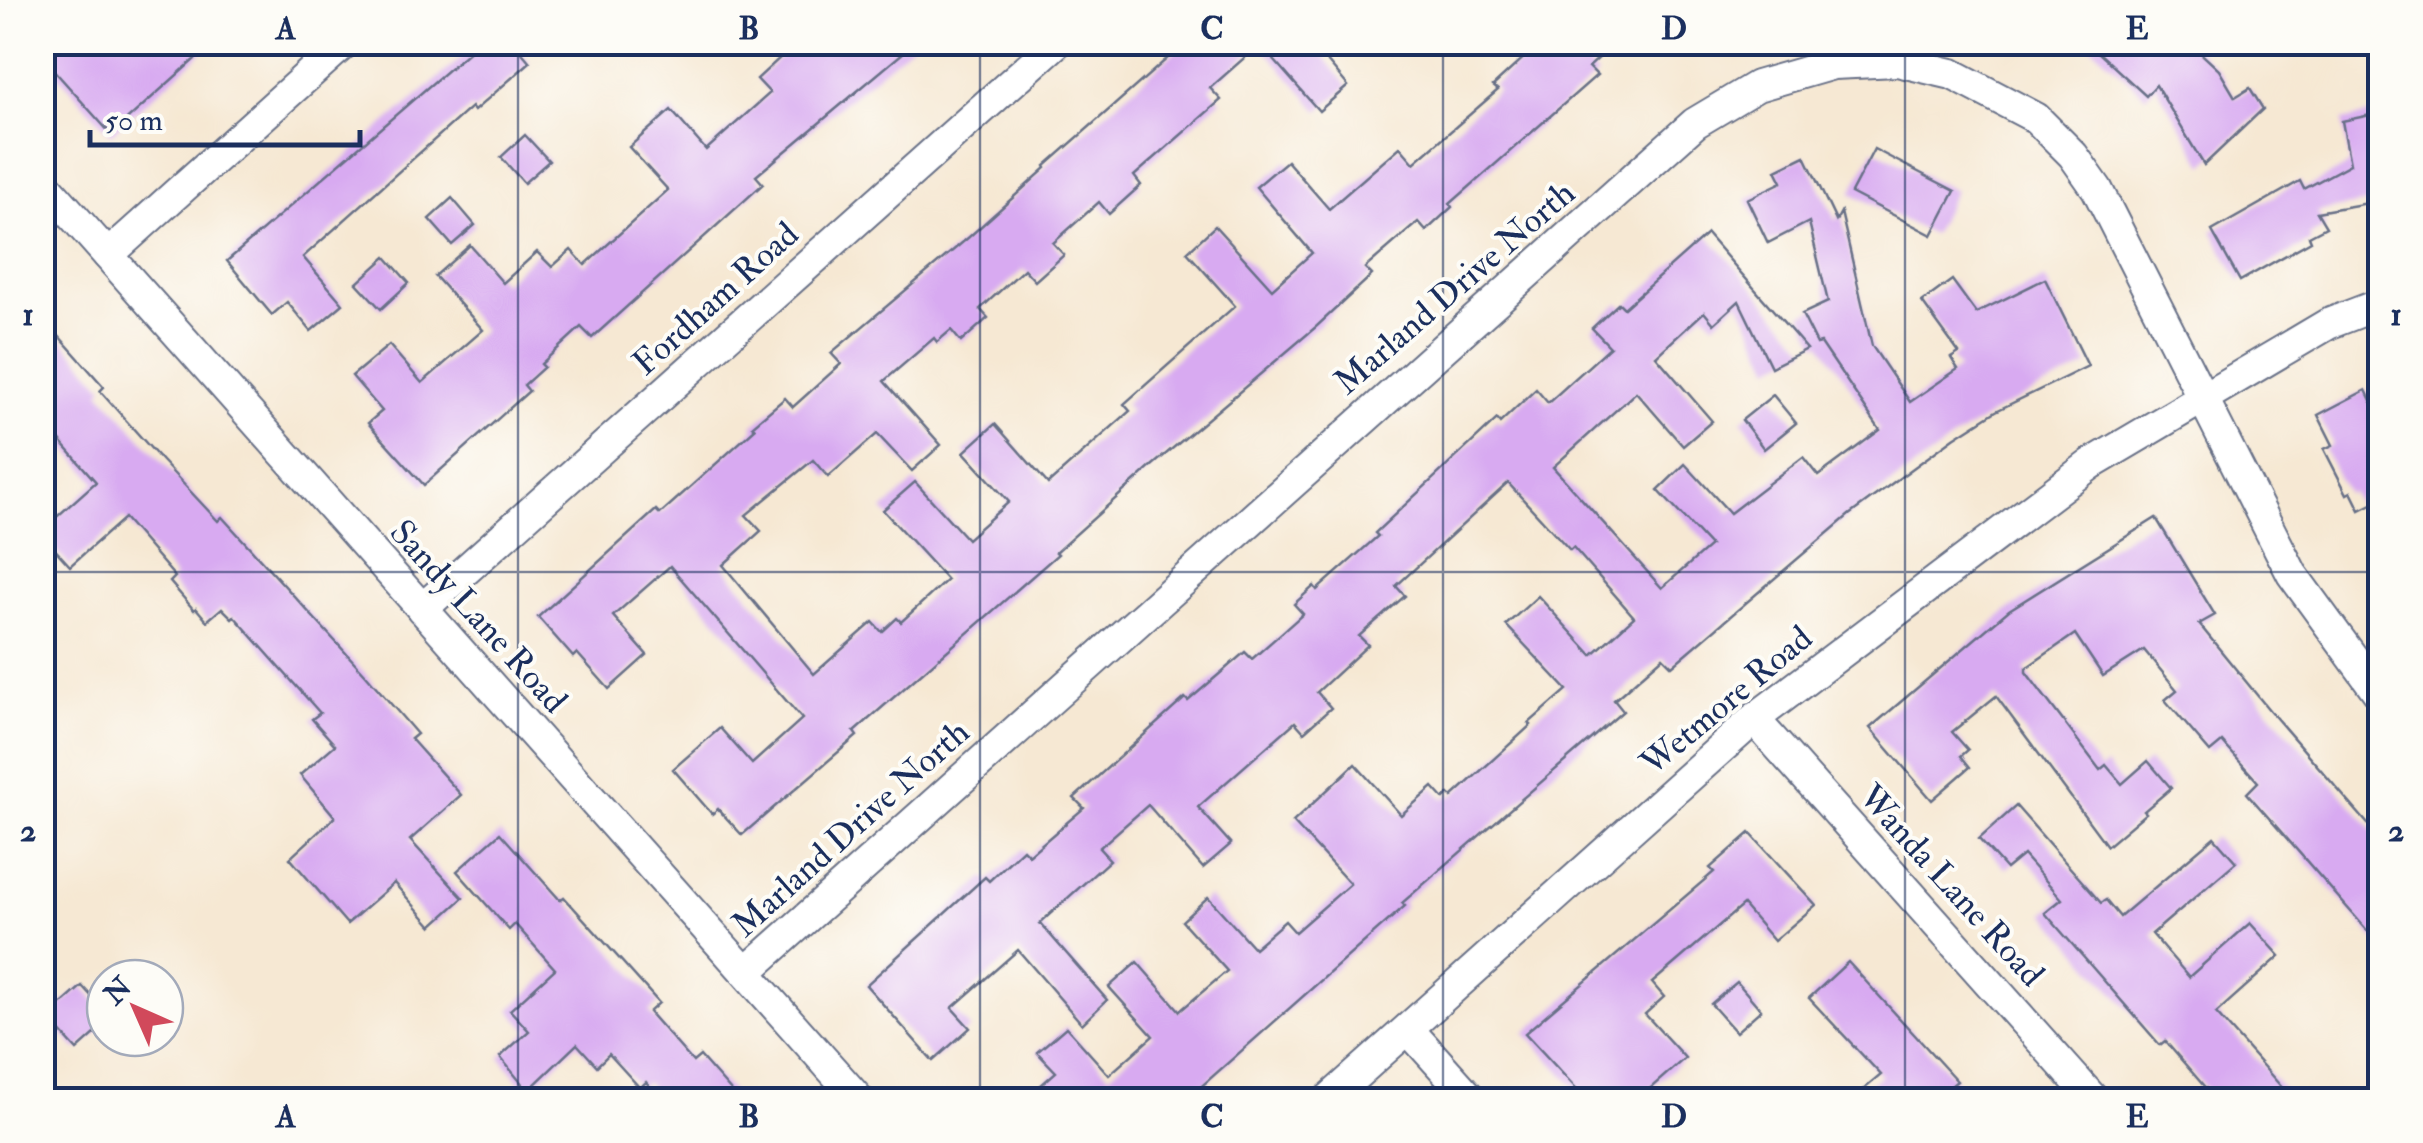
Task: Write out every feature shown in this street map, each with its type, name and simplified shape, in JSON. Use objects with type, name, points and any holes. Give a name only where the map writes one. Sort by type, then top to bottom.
[{"type":"street","points":[[108,256],[345,42]]},
{"type":"street","name":"Fordham Road","points":[[422,609],[1057,42]]},
{"type":"street","name":"Marland Drive North","points":[[746,972],[1695,123],[1757,86],[1834,64],[1897,61],[1952,74],[2036,118],[2073,155],[2097,189],[2292,574],[2380,694]]},
{"type":"street","name":"Sandy Lane Road","points":[[42,182],[859,1100]]},
{"type":"street","name":"Wetmore Road","points":[[1328,1100],[1754,719],[2092,464],[2328,324],[2380,304]]},
{"type":"street","name":"Wanda Lane Road","points":[[1754,719],[2094,1100]]},
{"type":"street","points":[[1408,1029],[1472,1100]]},
{"type":"building","points":[[42,42],[214,42],[111,134],[42,57]]},
{"type":"building","points":[[480,42],[513,42],[530,62],[474,111],[471,107],[303,257],[343,304],[311,331],[287,302],[272,315],[227,261]]},
{"type":"building","points":[[797,42],[916,42],[756,176],[763,184],[592,338],[581,327],[541,364],[544,367],[524,385],[529,391],[424,485],[368,423],[382,411],[352,376],[389,345],[422,383],[483,330],[435,276],[470,245],[503,283],[537,252],[552,267],[571,250],[585,265],[668,190],[629,147],[671,110],[706,150],[770,93],[757,79]]},
{"type":"building","points":[[1186,42],[1311,42],[1348,86],[1319,111],[1260,44],[1210,88],[1221,100],[1134,176],[1141,185],[1109,214],[1099,202],[1053,243],[1064,255],[1035,281],[1024,269],[980,309],[988,318],[961,342],[951,330],[937,342],[934,338],[884,381],[941,445],[912,471],[877,434],[828,477],[813,460],[746,515],[761,531],[723,565],[814,674],[873,622],[882,632],[897,618],[901,622],[947,580],[883,510],[915,482],[967,539],[1009,502],[964,452],[995,424],[1048,484],[1130,411],[1124,404],[1235,306],[1187,252],[1215,226],[1272,289],[1312,253],[1256,187],[1287,161],[1329,209],[1400,147],[1414,163],[1498,90],[1493,86],[1541,42],[1616,42],[1589,67],[1597,75],[1450,204],[1452,207],[1426,231],[1418,222],[1365,268],[1372,275],[1317,326],[1153,465],[1058,554],[854,732],[857,736],[742,835],[718,809],[712,814],[673,769],[720,728],[752,764],[802,719],[670,566],[613,616],[647,655],[609,689],[577,653],[573,657],[538,617],[656,510],[660,514],[785,398],[793,407],[841,364],[831,353],[969,237]]},
{"type":"building","points":[[2087,42],[2189,42],[2219,70],[2235,97],[2250,88],[2263,109],[2204,165],[2156,85],[2146,96]]},
{"type":"building","points":[[2380,113],[2380,201],[2317,212],[2326,227],[2309,236],[2311,241],[2240,281],[2212,231],[2300,181],[2304,189],[2350,164],[2342,121]]},
{"type":"building","points":[[525,135],[549,161],[524,183],[501,157]]},
{"type":"building","points":[[1874,149],[1955,191],[1932,235],[1851,193]]},
{"type":"building","points":[[1805,156],[1836,221],[1841,212],[1872,346],[1910,402],[1958,369],[1951,358],[1959,353],[1922,302],[1952,280],[1976,313],[2045,279],[2088,366],[1996,411],[1954,438],[1849,515],[1672,666],[1663,657],[1614,700],[1623,711],[1402,903],[1405,906],[1186,1100],[1024,1100],[1056,1072],[1037,1052],[1066,1027],[1109,1075],[1153,1036],[1109,987],[1137,962],[1180,1011],[1227,971],[1182,921],[1208,897],[1254,948],[1285,921],[1295,932],[1350,884],[1293,822],[1355,764],[1401,815],[1433,787],[1444,799],[1449,794],[1452,797],[1567,690],[1506,625],[1538,596],[1592,655],[1634,617],[1573,547],[1570,550],[1508,483],[1396,586],[1405,596],[1359,636],[1368,645],[1317,692],[1331,708],[1304,732],[1295,722],[1198,807],[1231,844],[1203,868],[1148,805],[1099,848],[1110,860],[1040,923],[1107,1000],[1082,1024],[1018,950],[952,1008],[970,1028],[933,1061],[866,985],[985,877],[989,881],[1023,849],[1029,855],[1084,808],[1074,798],[1185,698],[1188,701],[1245,652],[1252,659],[1303,614],[1294,604],[1314,586],[1317,590],[1378,536],[1375,533],[1497,419],[1500,423],[1536,389],[1548,403],[1610,347],[1592,328],[1619,303],[1624,308],[1707,234],[1807,349],[1771,367],[1739,301],[1714,324],[1704,312],[1656,356],[1712,421],[1683,446],[1636,392],[1553,467],[1662,588],[1710,546],[1658,490],[1685,464],[1730,513],[1803,457],[1818,476],[1880,430],[1821,343],[1817,344],[1802,314],[1828,302],[1809,222],[1768,243],[1747,199],[1782,182],[1776,170]]},
{"type":"building","points":[[452,198],[475,225],[452,245],[429,219]]},
{"type":"building","points":[[386,257],[409,283],[381,309],[357,283]]},
{"type":"building","points":[[42,317],[162,461],[218,521],[222,517],[366,675],[417,734],[411,739],[461,795],[410,840],[463,898],[432,926],[394,883],[347,924],[290,858],[335,817],[300,775],[335,745],[312,719],[320,713],[234,616],[222,608],[207,621],[194,610],[170,582],[175,577],[124,518],[70,566],[42,535],[42,530],[96,482],[42,420]]},
{"type":"building","points":[[2366,390],[2380,419],[2380,500],[2360,510],[2351,492],[2347,494],[2324,449],[2333,445],[2318,415]]},
{"type":"building","points":[[1773,395],[1796,423],[1764,449],[1742,420]]},
{"type":"building","points":[[2156,518],[2215,615],[2199,624],[2380,838],[2380,945],[2247,793],[2258,782],[2222,742],[2210,752],[2165,700],[2177,690],[2144,650],[2103,676],[2075,634],[2026,668],[2100,770],[2106,765],[2122,784],[2148,761],[2171,788],[2107,846],[1996,696],[1952,732],[1968,750],[1961,756],[1970,767],[1932,800],[1870,728],[2009,610]]},
{"type":"building","points":[[2016,806],[2101,903],[2106,900],[2120,917],[2214,837],[2236,862],[2152,934],[2189,977],[2250,923],[2280,956],[2216,1013],[2293,1100],[2216,1100],[2165,1041],[2160,1045],[2045,913],[2062,899],[2023,855],[2006,869],[1979,839]]},
{"type":"building","points":[[500,833],[560,900],[564,897],[659,1003],[649,1012],[693,1062],[700,1056],[739,1100],[661,1100],[646,1082],[640,1088],[609,1054],[597,1066],[577,1044],[528,1091],[500,1057],[529,1031],[510,1010],[555,969],[515,924],[509,930],[457,871]]},
{"type":"building","points":[[1750,833],[1816,905],[1774,941],[1743,905],[1652,983],[1664,997],[1645,1014],[1685,1058],[1637,1100],[1587,1100],[1525,1033],[1714,872],[1710,868]]},
{"type":"building","points":[[1848,962],[1957,1081],[1934,1100],[1851,1100],[1881,1075],[1809,998]]},
{"type":"building","points":[[1737,982],[1761,1010],[1736,1032],[1711,1004]]},
{"type":"building","points":[[82,986],[85,989],[85,1043],[77,1050],[47,1017]]}]
